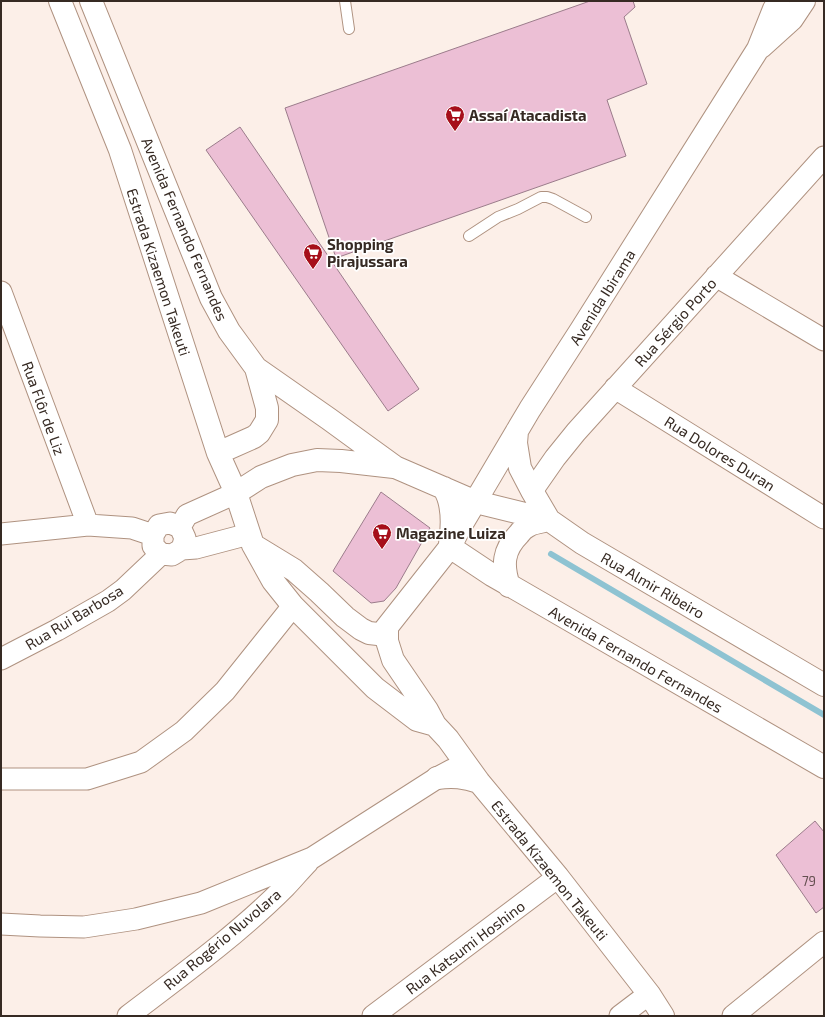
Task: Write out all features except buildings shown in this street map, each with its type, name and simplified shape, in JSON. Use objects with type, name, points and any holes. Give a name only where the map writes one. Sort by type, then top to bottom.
[{"type":"main road","name":"Estrada Kizaemon Takeuti","points":[[60,1],[120,150],[218,453],[236,493],[251,539],[273,581],[292,606],[375,688],[417,720],[442,732]]},
{"type":"main road","name":"Avenida Fernando Fernandes","points":[[91,1],[211,298],[229,331],[256,368],[395,467],[476,502]]},
{"type":"main road","name":"Avenida Ibirama","points":[[387,627],[450,547],[517,431],[758,49],[774,9],[779,1]]},
{"type":"main road","name":"Avenida Ibirama","points":[[758,49],[792,20],[804,1]]},
{"type":"main road","points":[[218,453],[254,437],[259,433],[267,420],[267,408],[256,368]]},
{"type":"main road","points":[[509,586],[505,574],[504,564],[506,552],[511,543],[526,526],[549,520],[532,492],[520,468],[516,443],[517,431]]},
{"type":"main road","points":[[236,493],[261,477],[292,465],[317,460],[395,467]]},
{"type":"main road","points":[[444,488],[449,500],[451,516],[452,531],[450,547]]},
{"type":"main road","name":"Rua Almir Ribeiro","points":[[476,502],[549,520],[582,543],[824,685]]},
{"type":"main road","points":[[251,539],[294,570],[361,630],[378,634],[383,632],[387,627]]},
{"type":"main road","name":"Avenida Fernando Fernandes","points":[[450,547],[509,586],[824,767]]},
{"type":"main road","name":"Estrada Kizaemon Takeuti","points":[[387,627],[387,640],[393,660],[442,732],[479,782],[558,877],[649,994],[664,1016]]},
{"type":"main road","points":[[437,778],[444,769],[448,758],[449,748],[442,732]]},
{"type":"main road","points":[[437,778],[450,776],[479,782]]},
{"type":"street","name":"Rua Sérgio Porto","points":[[532,492],[555,458],[616,388],[824,157]]},
{"type":"street","points":[[716,276],[824,340]]},
{"type":"street","name":"Rua Flôr de Liz","points":[[1,292],[88,525]]},
{"type":"street","name":"Rua Dolores Duran","points":[[616,388],[824,518]]},
{"type":"street","points":[[180,528],[187,515],[236,493]]},
{"type":"street","points":[[182,549],[185,538],[180,528],[170,523],[159,526],[153,535],[153,546],[161,554],[172,555],[182,549],[251,539]]},
{"type":"street","points":[[1,534],[88,525],[132,528],[153,535]]},
{"type":"street","name":"Rua Rui Barbosa","points":[[1,659],[108,601],[161,554]]},
{"type":"street","points":[[1,779],[87,779],[141,762],[184,731],[225,691],[292,606]]},
{"type":"street","points":[[4,927],[84,927],[136,919],[201,903],[312,858],[437,778],[465,762]]},
{"type":"street","name":"Rua Rogério Nuvolara","points":[[128,1016],[250,920],[286,886],[312,858]]},
{"type":"street","name":"Rua Katsumi Hoshino","points":[[373,1016],[558,877]]},
{"type":"street","points":[[733,1016],[824,942]]},
{"type":"street","points":[[620,1016],[649,994]]},
{"type":"lane","points":[[345,1],[349,29]]},
{"type":"lane","points":[[469,236],[498,217],[541,197],[553,199],[586,217]]},
{"type":"waterway","points":[[551,554],[824,715]]},
{"type":"place","name":"Assaí Atacadista","points":[[455,132]]},
{"type":"place","name":"Shopping Pirajussara","points":[[313,270]]},
{"type":"place","name":"Magazine Luiza","points":[[382,550]]}]
